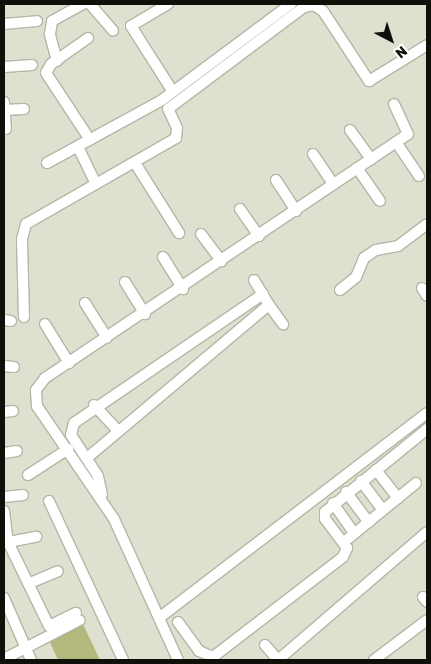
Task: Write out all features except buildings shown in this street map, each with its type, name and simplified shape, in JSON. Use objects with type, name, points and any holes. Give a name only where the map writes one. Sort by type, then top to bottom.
[{"type":"street","points":[[57,61],[50,34],[52,20],[83,4]]},
{"type":"street","points":[[90,4],[113,30]]},
{"type":"street","points":[[168,4],[131,26],[173,92]]},
{"type":"street","points":[[47,163],[162,100],[291,4]]},
{"type":"street","points":[[168,109],[310,5],[323,11],[369,81],[427,46]]},
{"type":"street","points":[[4,24],[37,21]]},
{"type":"street","points":[[88,38],[47,68],[48,81],[90,140]]},
{"type":"street","points":[[4,67],[32,65]]},
{"type":"street","points":[[24,317],[22,239],[26,224],[176,138],[177,128],[162,100]]},
{"type":"street","points":[[102,497],[34,398],[39,384],[183,289],[220,261],[296,211],[410,131],[394,104]]},
{"type":"street","points":[[6,129],[4,108],[24,109]]},
{"type":"street","points":[[350,130],[371,159]]},
{"type":"street","points":[[396,142],[419,176]]},
{"type":"street","points":[[78,147],[96,184]]},
{"type":"street","points":[[313,154],[333,184]]},
{"type":"street","points":[[135,163],[179,233]]},
{"type":"street","points":[[357,168],[380,201]]},
{"type":"street","points":[[276,180],[296,211]]},
{"type":"street","points":[[240,209],[259,236]]},
{"type":"street","points":[[340,290],[356,277],[364,258],[376,250],[398,246],[427,224]]},
{"type":"street","points":[[201,234],[220,261]]},
{"type":"street","points":[[164,257],[183,289]]},
{"type":"street","points":[[254,280],[283,324]]},
{"type":"street","points":[[124,282],[145,314]]},
{"type":"street","points":[[178,660],[102,497],[88,458],[71,429],[94,405],[263,294]]},
{"type":"street","points":[[85,303],[107,338]]},
{"type":"street","points":[[88,458],[269,305]]},
{"type":"street","points":[[45,324],[69,363]]},
{"type":"street","points":[[94,405],[118,431]]},
{"type":"street","points":[[159,618],[427,413]]},
{"type":"street","points":[[178,622],[199,651],[213,657],[343,556],[344,542],[325,519],[333,503],[427,429]]},
{"type":"street","points":[[28,476],[68,449]]},
{"type":"street","points":[[4,453],[18,451]]},
{"type":"street","points":[[376,470],[398,498]]},
{"type":"street","points":[[361,481],[383,510]]},
{"type":"street","points":[[344,542],[416,483]]},
{"type":"street","points":[[346,492],[369,522]]},
{"type":"street","points":[[4,497],[23,494]]},
{"type":"street","points":[[49,501],[123,660]]},
{"type":"street","points":[[333,503],[354,533]]},
{"type":"street","points":[[4,511],[6,543],[30,583],[50,626],[78,616],[4,659]]},
{"type":"street","points":[[265,645],[278,660],[427,532]]},
{"type":"street","points":[[6,543],[36,537]]},
{"type":"street","points":[[30,583],[58,571]]},
{"type":"street","points":[[4,598],[31,660]]},
{"type":"street","points":[[374,660],[427,620]]},
{"type":"green space","points":[[80,618],[100,660],[58,660],[46,634]]}]
